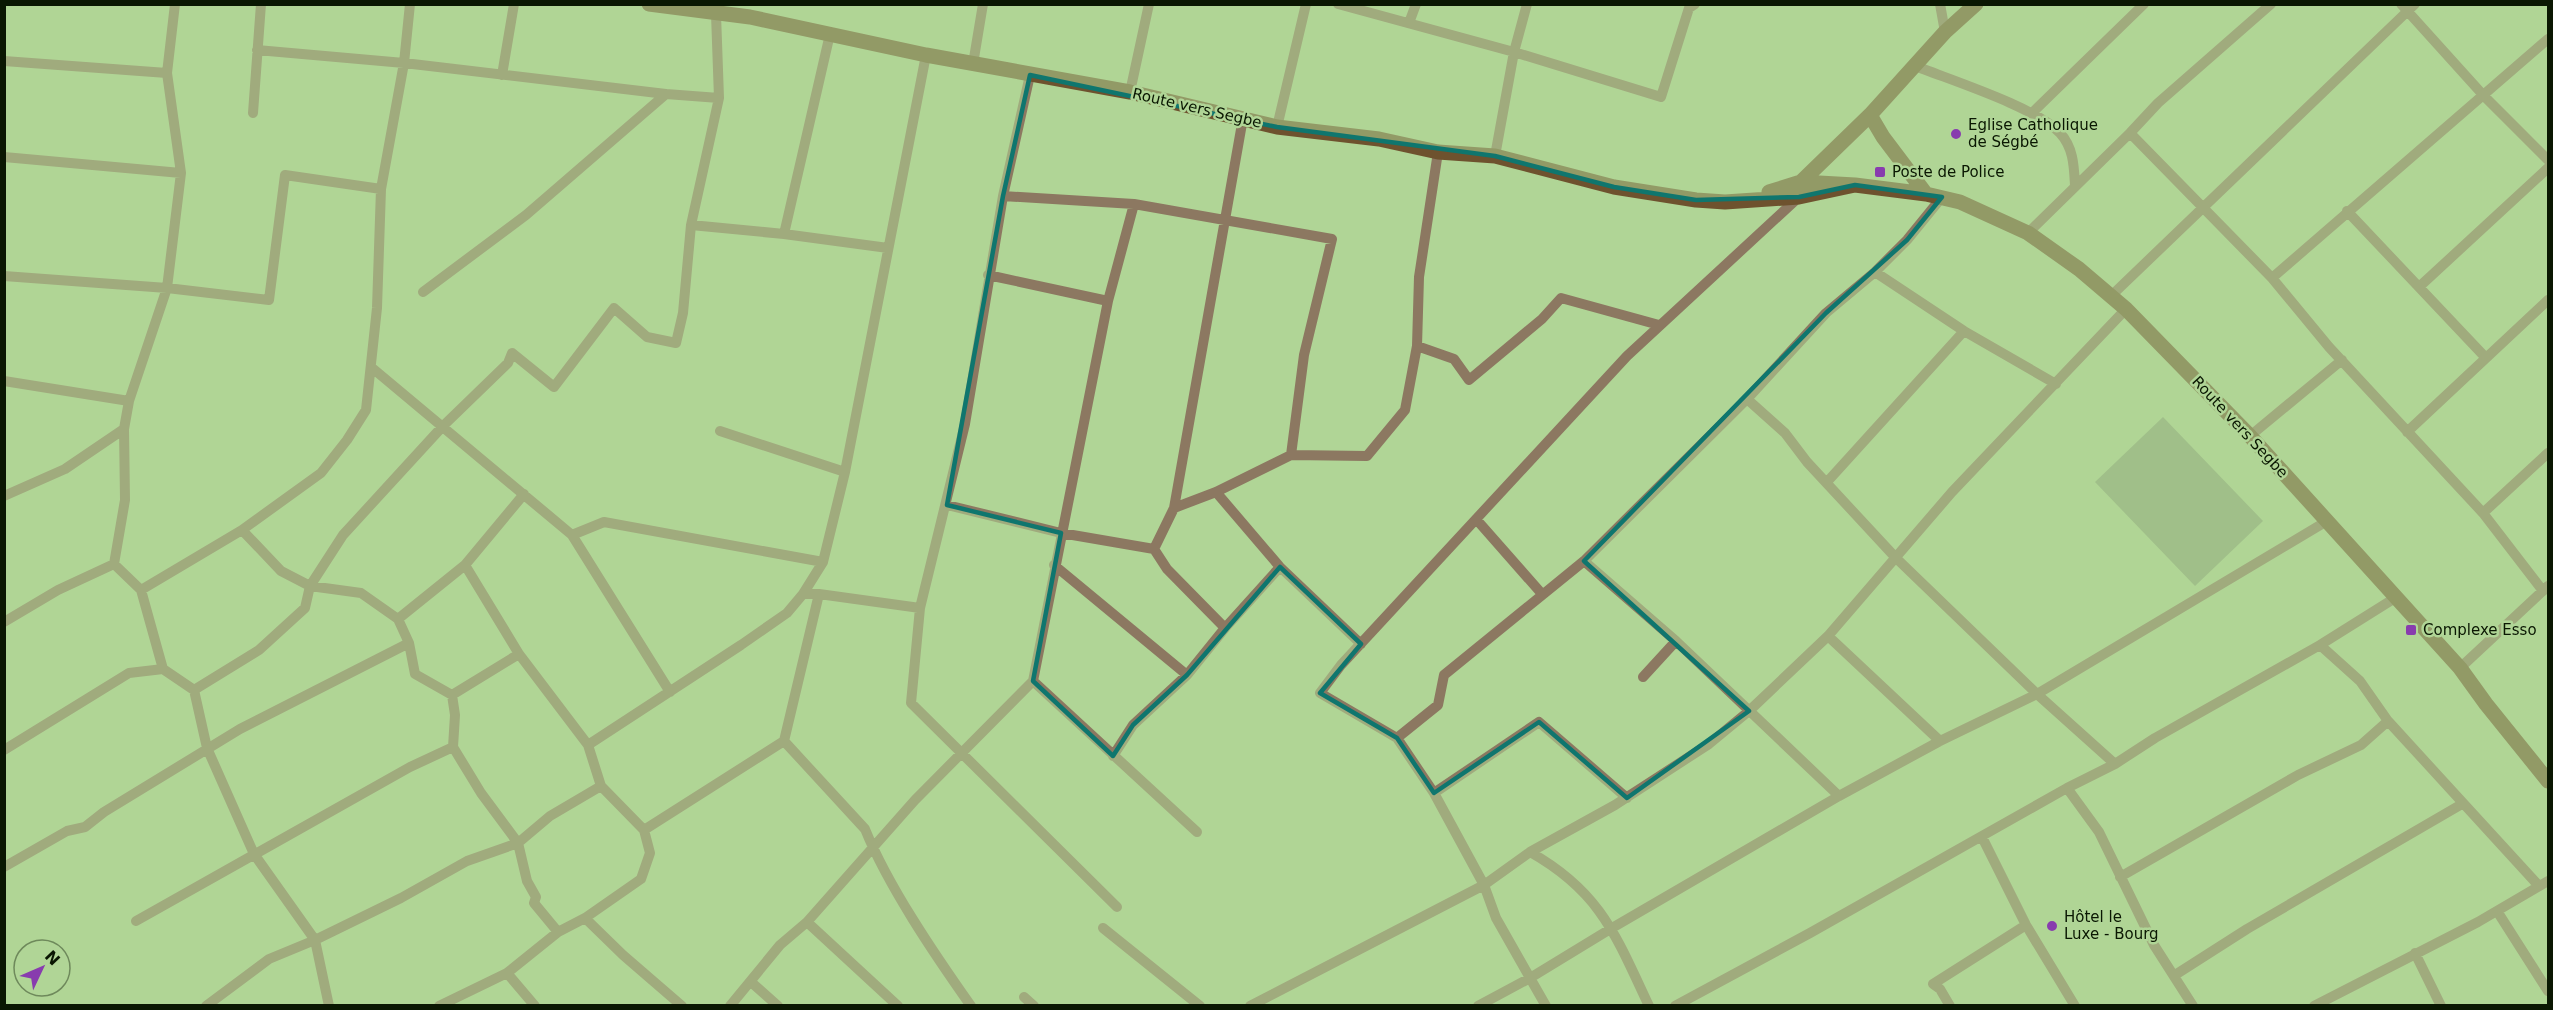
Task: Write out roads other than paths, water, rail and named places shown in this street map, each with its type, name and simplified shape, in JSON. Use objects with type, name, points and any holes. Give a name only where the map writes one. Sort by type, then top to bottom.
[{"type":"main road","name":"Route vers Segbe","points":[[649,4],[716,14],[751,11],[830,34],[926,55],[1130,93],[1277,127],[1379,139],[1438,152],[1495,156],[1614,187],[1696,200],[1725,202],[1800,189],[1855,185],[1934,195],[1971,206],[2028,232],[2079,269],[2126,309],[2250,436],[2460,668],[2548,781]]},
{"type":"main road","points":[[1800,189],[1945,32],[1976,4]]},
{"type":"main road","points":[[1870,115],[1883,137],[1934,195]]},
{"type":"street","points":[[114,564],[125,500],[124,429],[129,401],[167,288],[181,173],[168,73],[175,4]]},
{"type":"street","points":[[254,113],[261,4]]},
{"type":"street","points":[[141,590],[242,530],[321,473],[347,440],[366,410],[377,308],[381,189],[404,63],[410,4]]},
{"type":"street","points":[[502,75],[514,4]]},
{"type":"street","points":[[973,64],[983,4]]},
{"type":"street","points":[[1130,93],[1149,4]]},
{"type":"street","points":[[1277,127],[1306,4]]},
{"type":"street","points":[[1338,4],[1514,52],[1661,98],[1689,8],[1695,4]]},
{"type":"street","points":[[1408,23],[1416,4]]},
{"type":"street","points":[[1495,156],[1514,52],[1527,4]]},
{"type":"street","points":[[1940,4],[1945,32]]},
{"type":"street","points":[[2032,113],[2144,4]]},
{"type":"street","points":[[2028,232],[2130,134],[2158,103],[2271,4]]},
{"type":"street","points":[[2111,296],[2408,7],[2484,96],[2548,159]]},
{"type":"street","points":[[194,690],[259,650],[305,608],[310,586],[343,536],[442,427],[508,363],[513,353],[554,387],[614,308],[646,337],[676,343],[683,313],[691,225],[719,98],[716,14]]},
{"type":"street","points":[[784,234],[830,34]]},
{"type":"street","points":[[2272,278],[2548,39]]},
{"type":"street","points":[[257,50],[404,63],[666,94],[719,98]]},
{"type":"street","points":[[588,745],[787,613],[803,594],[823,562],[845,472],[926,55]]},
{"type":"street","points":[[4,61],[168,73]]},
{"type":"street","points":[[1914,65],[2032,113],[2062,135],[2074,163],[2075,186]]},
{"type":"street","points":[[1030,75],[988,275],[965,424],[920,608],[911,703],[1117,907]]},
{"type":"street","points":[[423,292],[526,215],[666,94]]},
{"type":"street","points":[[1154,549],[1174,508],[1203,336],[1227,219],[1243,118]]},
{"type":"street","points":[[2130,134],[2272,278],[2342,360],[2483,513],[2546,588],[2460,668]]},
{"type":"street","points":[[1174,508],[1216,492],[1291,454],[1367,456],[1405,410],[1417,346],[1419,277],[1438,152]]},
{"type":"street","points":[[4,157],[181,173]]},
{"type":"street","points":[[2420,287],[2548,168]]},
{"type":"street","points":[[4,276],[167,288],[269,300],[285,175],[381,189]]},
{"type":"street","points":[[1546,1005],[1496,918],[1484,885],[1434,793],[1396,738],[1320,693],[1361,644],[1476,519],[1659,325],[1705,286],[1800,189]]},
{"type":"street","points":[[1396,738],[1438,705],[1444,675],[1584,561],[1748,399],[1826,313],[1875,272],[1907,240],[1934,195]]},
{"type":"street","points":[[1003,196],[1134,204],[1332,239],[1304,355],[1291,454]]},
{"type":"street","points":[[730,1005],[780,945],[807,922],[872,846],[960,751],[1033,681],[1054,565],[1108,301],[1134,204]]},
{"type":"street","points":[[2347,211],[2486,358]]},
{"type":"street","points":[[691,225],[784,234],[888,248]]},
{"type":"street","points":[[1875,272],[1964,331],[2056,384]]},
{"type":"street","points":[[988,275],[1108,301]]},
{"type":"street","points":[[1417,346],[1454,358],[1469,380],[1542,319],[1561,298],[1659,325]]},
{"type":"street","points":[[2407,432],[2548,300]]},
{"type":"street","points":[[1252,1005],[1484,885],[1530,852],[1627,798],[1709,744],[1749,711],[1828,636],[1952,492],[2126,309]]},
{"type":"street","points":[[1827,482],[1964,331]]},
{"type":"street","points":[[2250,436],[2342,360]]},
{"type":"street","points":[[371,367],[572,535],[670,692]]},
{"type":"street","points":[[4,381],[129,401]]},
{"type":"street","points":[[1748,399],[1785,433],[1807,462],[1896,558],[2037,694],[2115,764]]},
{"type":"street","points":[[4,496],[65,469],[124,429]]},
{"type":"street","points":[[720,431],[845,472]]},
{"type":"street","points":[[2483,513],[2548,453]]},
{"type":"street","points":[[1216,492],[1280,567],[1361,644]]},
{"type":"street","points":[[398,619],[465,564],[524,494]]},
{"type":"street","points":[[946,505],[1061,533],[1154,549],[1167,569],[1225,628]]},
{"type":"street","points":[[1476,519],[1542,594]]},
{"type":"street","points":[[1478,1005],[1530,978],[1839,796],[1940,741],[2037,694],[2327,521]]},
{"type":"street","points":[[572,535],[604,522],[823,562]]},
{"type":"street","points":[[242,530],[282,571],[310,586],[362,593],[398,619],[409,642],[415,674],[452,695]]},
{"type":"street","points":[[1584,561],[1676,641],[1839,796]]},
{"type":"street","points":[[114,564],[141,590],[163,669],[194,690],[207,748],[254,854],[315,940],[329,1005]]},
{"type":"street","points":[[4,622],[58,590],[114,564]]},
{"type":"street","points":[[439,1005],[507,973],[558,932],[585,918],[641,879],[650,853],[644,830],[601,786],[588,745],[519,654],[465,564]]},
{"type":"street","points":[[1054,565],[1187,675]]},
{"type":"street","points":[[1113,756],[1133,725],[1187,675],[1225,628],[1280,567]]},
{"type":"street","points":[[803,594],[819,594],[920,608]]},
{"type":"street","points":[[644,830],[784,741],[819,594]]},
{"type":"street","points":[[1675,1005],[1810,933],[2067,788],[2115,764],[2155,738],[2320,645],[2395,598]]},
{"type":"street","points":[[1828,636],[1940,741]]},
{"type":"street","points":[[1643,677],[1676,641]]},
{"type":"street","points":[[4,867],[67,831],[85,827],[104,812],[207,748],[409,642]]},
{"type":"street","points":[[2314,1005],[2478,922],[2544,884],[2462,804],[2435,771],[2388,721],[2360,681],[2320,645]]},
{"type":"street","points":[[452,695],[519,654]]},
{"type":"street","points":[[4,750],[129,673],[163,669]]},
{"type":"street","points":[[1033,681],[1197,832]]},
{"type":"street","points":[[452,695],[455,715],[453,747],[481,793],[518,843],[527,881],[536,897],[534,903],[558,932]]},
{"type":"street","points":[[2120,877],[2298,775],[2361,745],[2388,721]]},
{"type":"street","points":[[1434,793],[1539,722],[1627,798]]},
{"type":"street","points":[[784,741],[865,829],[872,846],[906,906],[971,1005]]},
{"type":"street","points":[[136,921],[410,767],[453,747]]},
{"type":"street","points":[[206,1005],[269,959],[315,940],[401,898],[467,861],[518,843],[550,816],[601,786]]},
{"type":"street","points":[[2067,788],[2099,832],[2154,945],[2193,1005]]},
{"type":"street","points":[[2175,975],[2247,929],[2462,804]]},
{"type":"street","points":[[1982,837],[2026,925],[2075,1005]]},
{"type":"street","points":[[1530,852],[1555,866],[1592,901],[1612,928],[1649,1005]]},
{"type":"street","points":[[2497,910],[2548,991]]},
{"type":"street","points":[[585,918],[682,1005]]},
{"type":"street","points":[[807,922],[898,1005]]},
{"type":"street","points":[[1950,1005],[1940,989],[1933,984],[2026,925]]},
{"type":"street","points":[[1103,928],[1200,1005]]},
{"type":"street","points":[[2415,952],[2441,1005]]},
{"type":"street","points":[[507,973],[535,1005]]},
{"type":"street","points":[[751,982],[778,1005]]},
{"type":"street","points":[[1024,997],[1034,1005]]},
{"type":"place","name":"Eglise Catholique de Ségbé","points":[[1956,134]]},
{"type":"place","name":"Poste de Police","points":[[1880,172]]},
{"type":"place","name":"Complexe Esso","points":[[2411,630]]},
{"type":"place","name":"Hôtel le Luxe - Bourg","points":[[2052,926]]}]
